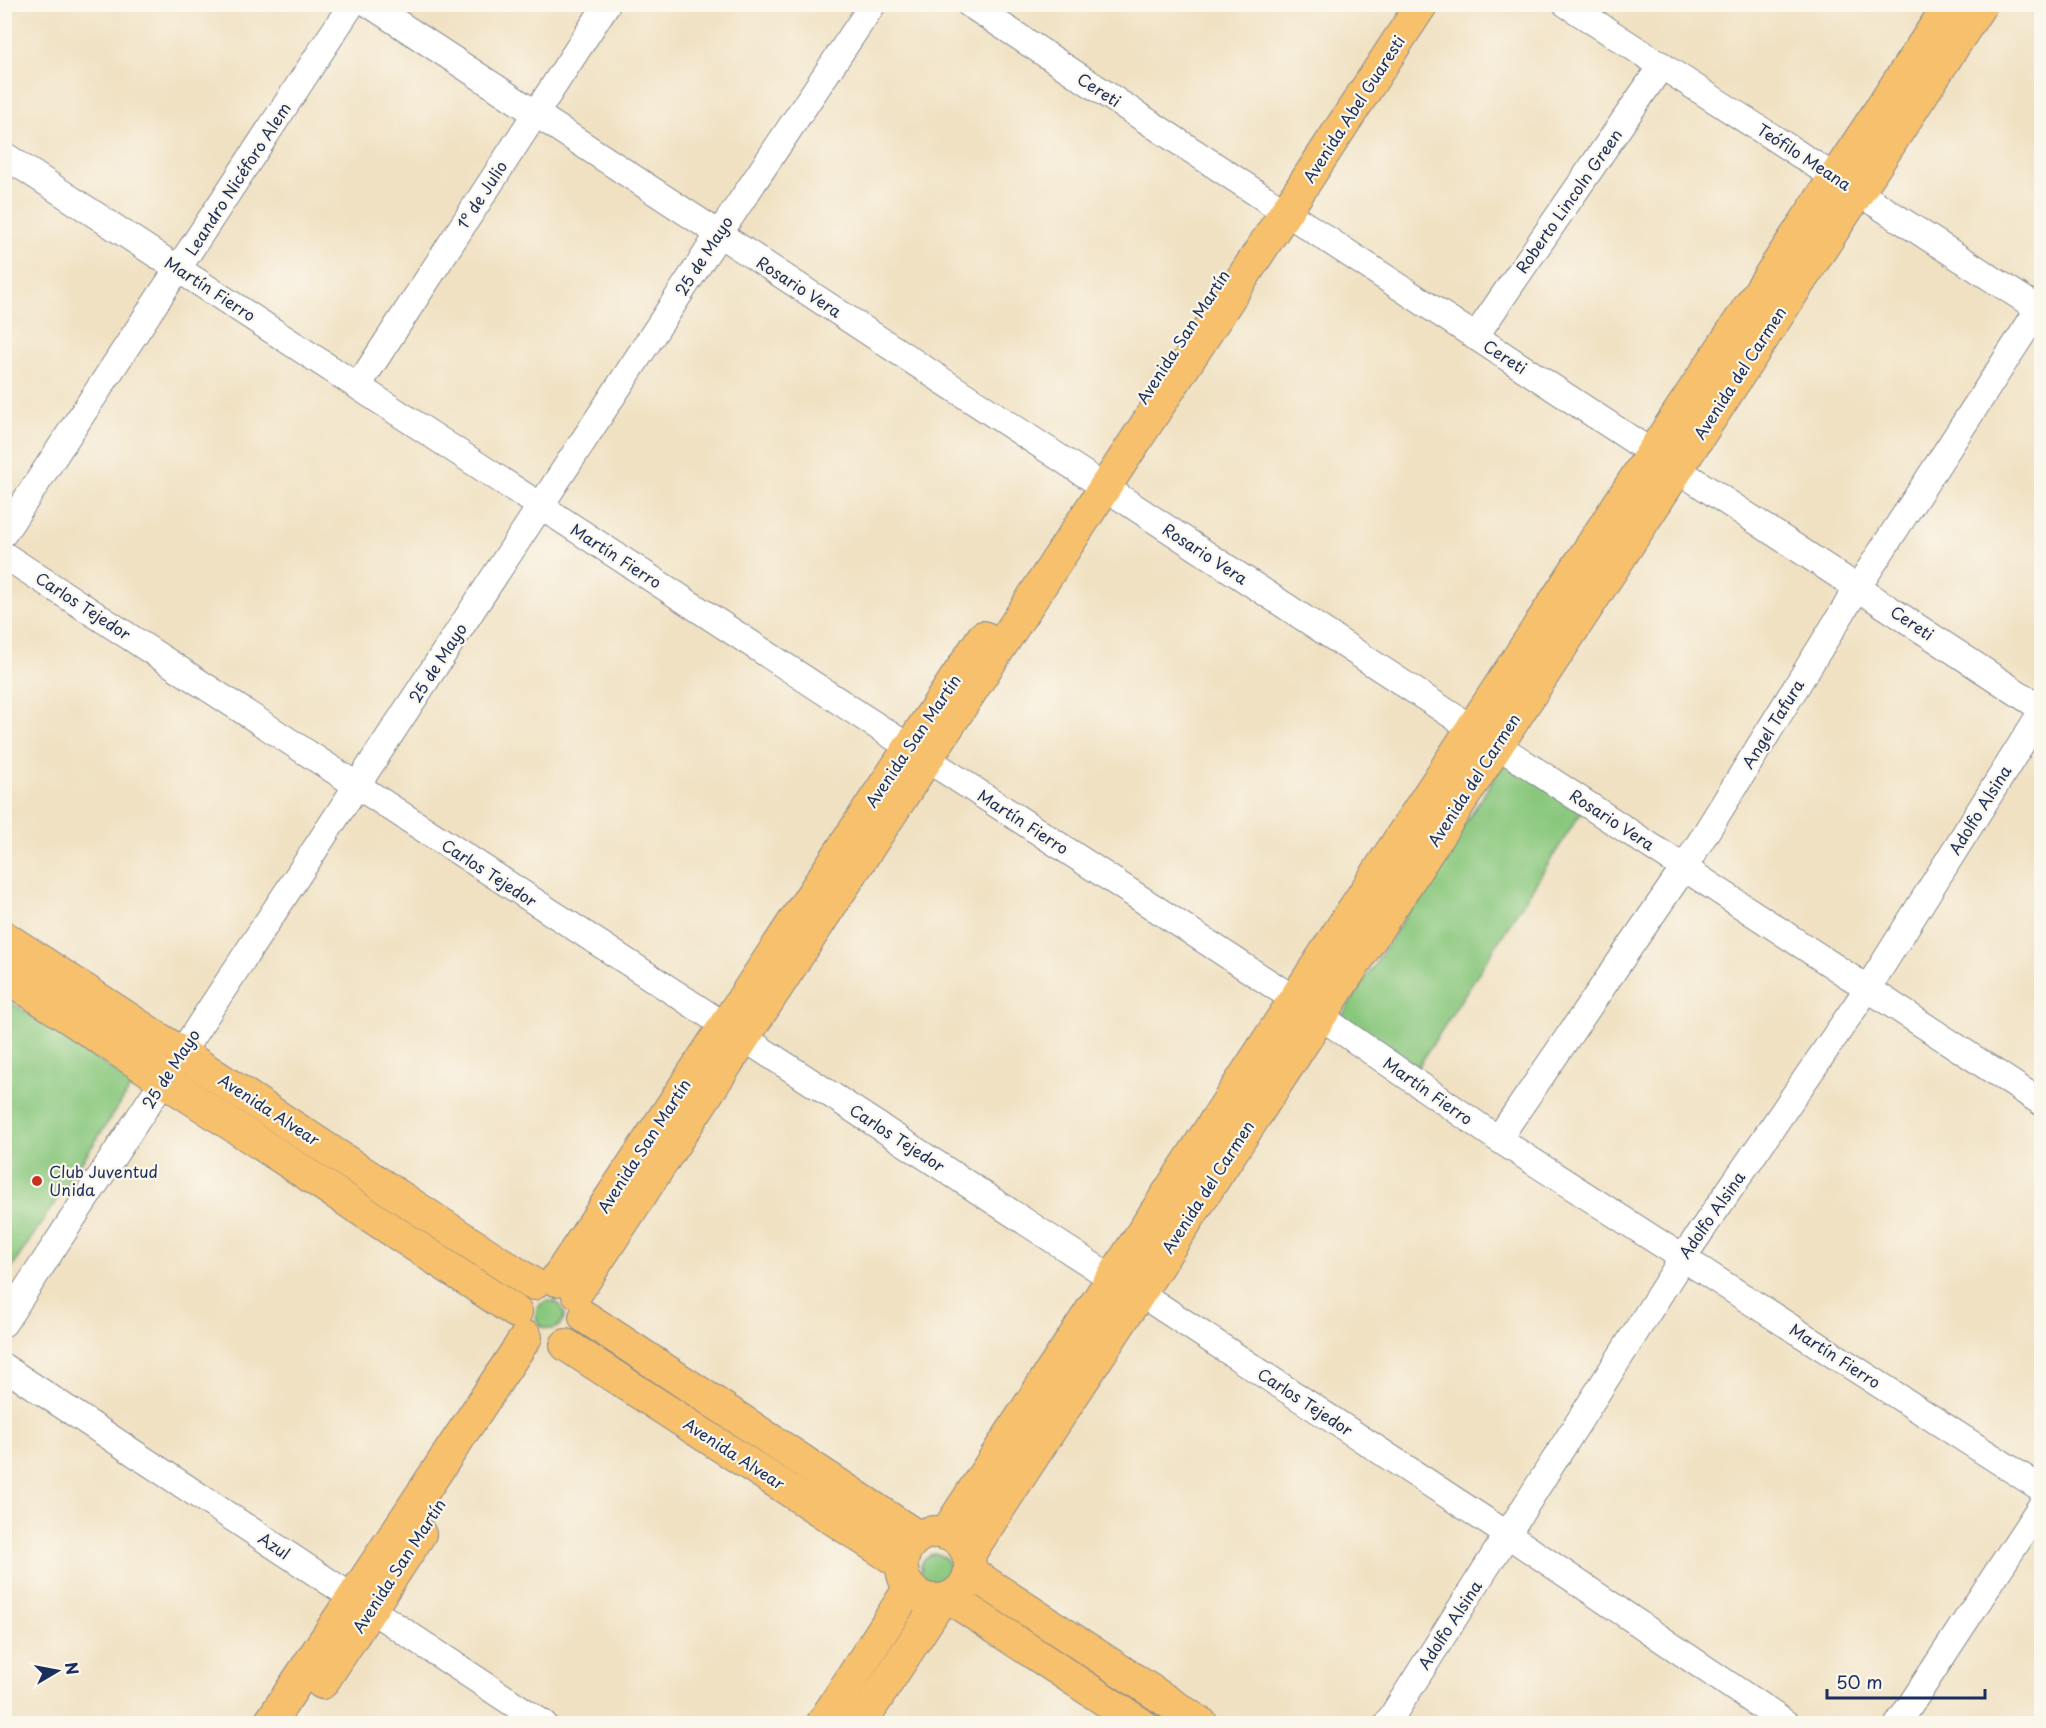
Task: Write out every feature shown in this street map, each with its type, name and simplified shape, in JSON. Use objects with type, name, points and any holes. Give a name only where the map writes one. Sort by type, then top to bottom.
[{"type":"main road","name":"Avenida Abel Guaresti","points":[[1278,208],[1398,4]]},
{"type":"main road","name":"Avenida Abel Guaresti","points":[[1278,208],[1422,4]]},
{"type":"main road","name":"Avenida del Carmen","points":[[1847,185],[1950,4]]},
{"type":"main road","name":"Avenida del Carmen","points":[[969,1564],[1126,1286],[1664,461],[1847,185],[1981,4]]},
{"type":"main road","name":"Avenida San Martín","points":[[563,1293],[1278,208]]},
{"type":"main road","name":"Avenida Alvear","points":[[4,936],[182,1053],[563,1293],[932,1535]]},
{"type":"main road","name":"Avenida Alvear","points":[[4,975],[164,1080],[538,1335],[905,1576]]},
{"type":"main road","name":"Avenida del Carmen","points":[[932,1535],[1126,1286]]},
{"type":"main road","points":[[361,1604],[538,1335],[581,1329],[563,1293],[519,1301],[538,1335]]},
{"type":"main road","points":[[1141,1724],[945,1599],[918,1596],[905,1576],[904,1553],[932,1535],[963,1546],[969,1564],[1202,1724]]},
{"type":"main road","points":[[860,1724],[945,1599],[959,1591],[969,1564]]},
{"type":"main road","points":[[822,1724],[905,1576]]},
{"type":"main road","name":"Avenida San Martín","points":[[269,1724],[361,1604]]},
{"type":"main road","name":"Avenida San Martín","points":[[294,1724],[361,1604]]},
{"type":"street","name":"Leandro Nicéforo Alem","points":[[4,533],[352,4]]},
{"type":"street","name":"Rosario Vera","points":[[369,4],[2042,1103]]},
{"type":"street","name":"1° de Julio","points":[[358,386],[608,4]]},
{"type":"street","name":"25 de Mayo","points":[[4,1323],[718,234],[873,4]]},
{"type":"street","name":"Cereti","points":[[969,4],[2042,710]]},
{"type":"street","name":"Teófilo Meana","points":[[1566,4],[2040,308]]},
{"type":"street","name":"Roberto Lincoln Green","points":[[1475,337],[1662,65]]},
{"type":"street","name":"Martín Fierro","points":[[4,155],[1308,1008],[1498,1139],[2042,1489]]},
{"type":"street","name":"Angel Tafura","points":[[1498,1139],[1684,868],[1858,587],[2040,308]]},
{"type":"street","name":"Carlos Tejedor","points":[[4,555],[1508,1535],[1787,1724]]},
{"type":"street","name":"Adolfo Alsina","points":[[1387,1724],[1682,1258],[1868,988],[2042,710]]},
{"type":"street","name":"Azul","points":[[4,1367],[544,1724]]},
{"type":"street","points":[[1898,1724],[2042,1504]]},
{"type":"green space","points":[[1505,761],[1582,811],[1418,1067],[1341,1017]]},
{"type":"green space","name":"Club Juventud Unida","points":[[5,998],[133,1084],[5,1278]]},
{"type":"green space","points":[[550,1301],[560,1305],[564,1315],[560,1325],[550,1329],[540,1325],[536,1315],[540,1305]]},
{"type":"green space","points":[[590,1335],[900,1540],[897,1546],[587,1340]]},
{"type":"green space","points":[[935,1554],[945,1558],[949,1568],[945,1578],[935,1582],[925,1578],[921,1568],[925,1558]]},
{"type":"green space","points":[[990,1602],[1173,1723],[1163,1723],[987,1607]]},
{"type":"place","name":"Club Juventud Unida","points":[[37,1181]]}]
